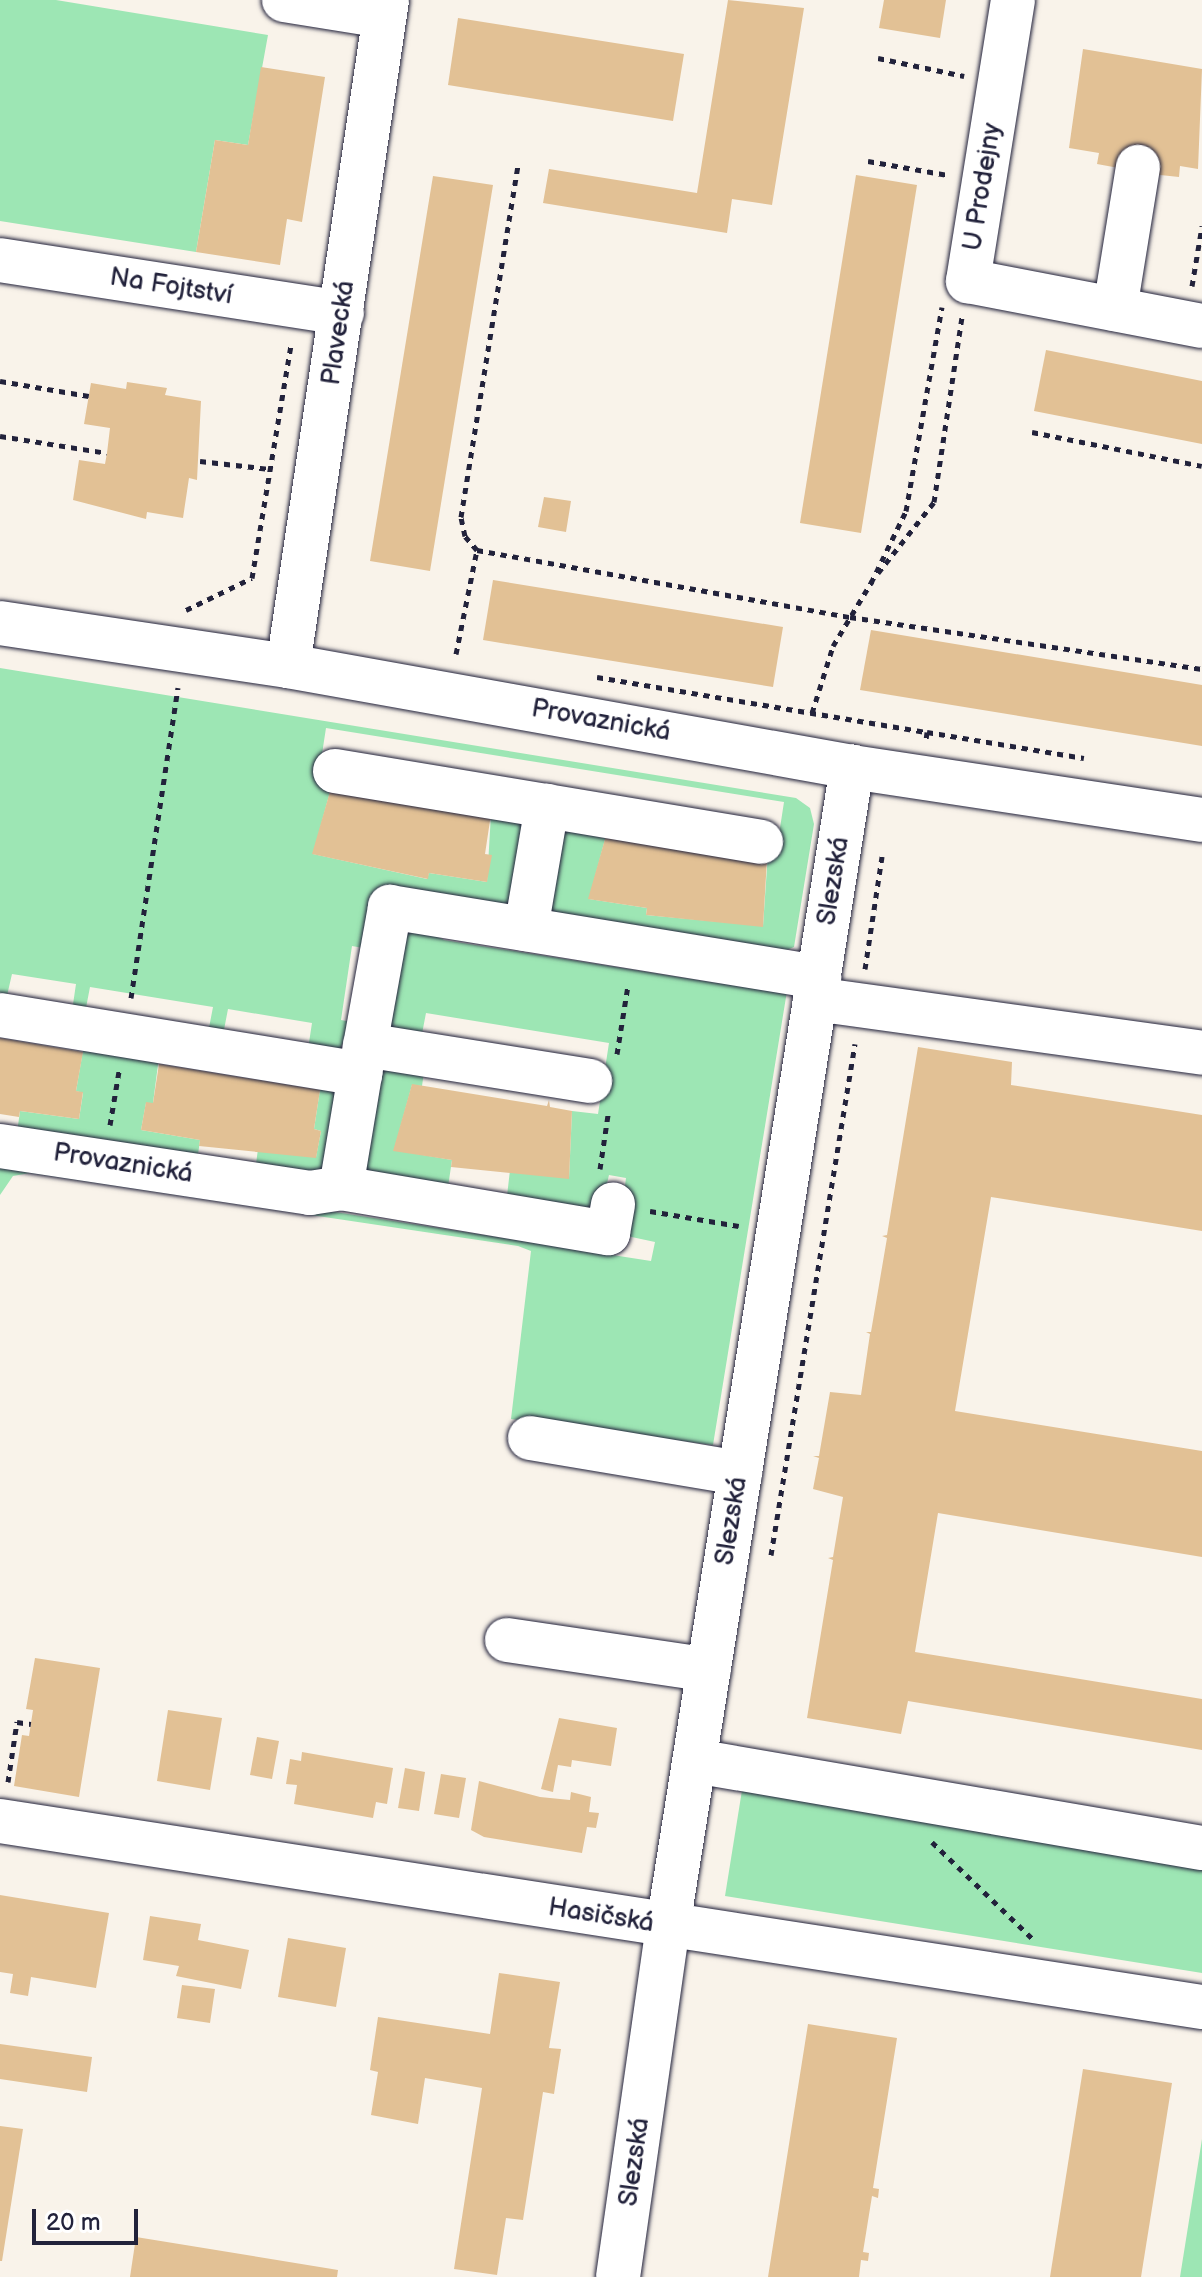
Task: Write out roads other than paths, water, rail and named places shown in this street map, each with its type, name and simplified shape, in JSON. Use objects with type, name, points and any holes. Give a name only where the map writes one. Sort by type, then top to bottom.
[{"type":"street","points":[[284,0],[386,8]]},
{"type":"street","name":"U Prodejny","points":[[1013,0],[968,281],[1194,324]]},
{"type":"street","name":"Plavecká","points":[[288,666],[386,8]]},
{"type":"street","points":[[1115,309],[1138,167]]},
{"type":"street","name":"Na Fojtství","points":[[0,260],[342,313]]},
{"type":"street","name":"Provaznická","points":[[0,623],[184,631],[288,666],[852,767],[1202,820]]},
{"type":"street","name":"Slezská","points":[[618,2277],[668,1926],[852,767]]},
{"type":"street","points":[[335,771],[761,842]]},
{"type":"street","points":[[526,929],[547,806]]},
{"type":"street","points":[[341,1188],[390,907],[526,929],[817,988],[860,1005],[1202,1053]]},
{"type":"street","points":[[0,1015],[125,1035],[590,1081]]},
{"type":"street","name":"Provaznická","points":[[0,1146],[310,1193],[341,1188],[608,1233],[613,1204]]},
{"type":"street","points":[[530,1438],[740,1473]]},
{"type":"street","points":[[507,1640],[709,1670]]},
{"type":"street","points":[[695,1761],[1202,1848]]},
{"type":"street","name":"Hasičská","points":[[3,1807],[668,1926],[1202,2007]]}]
